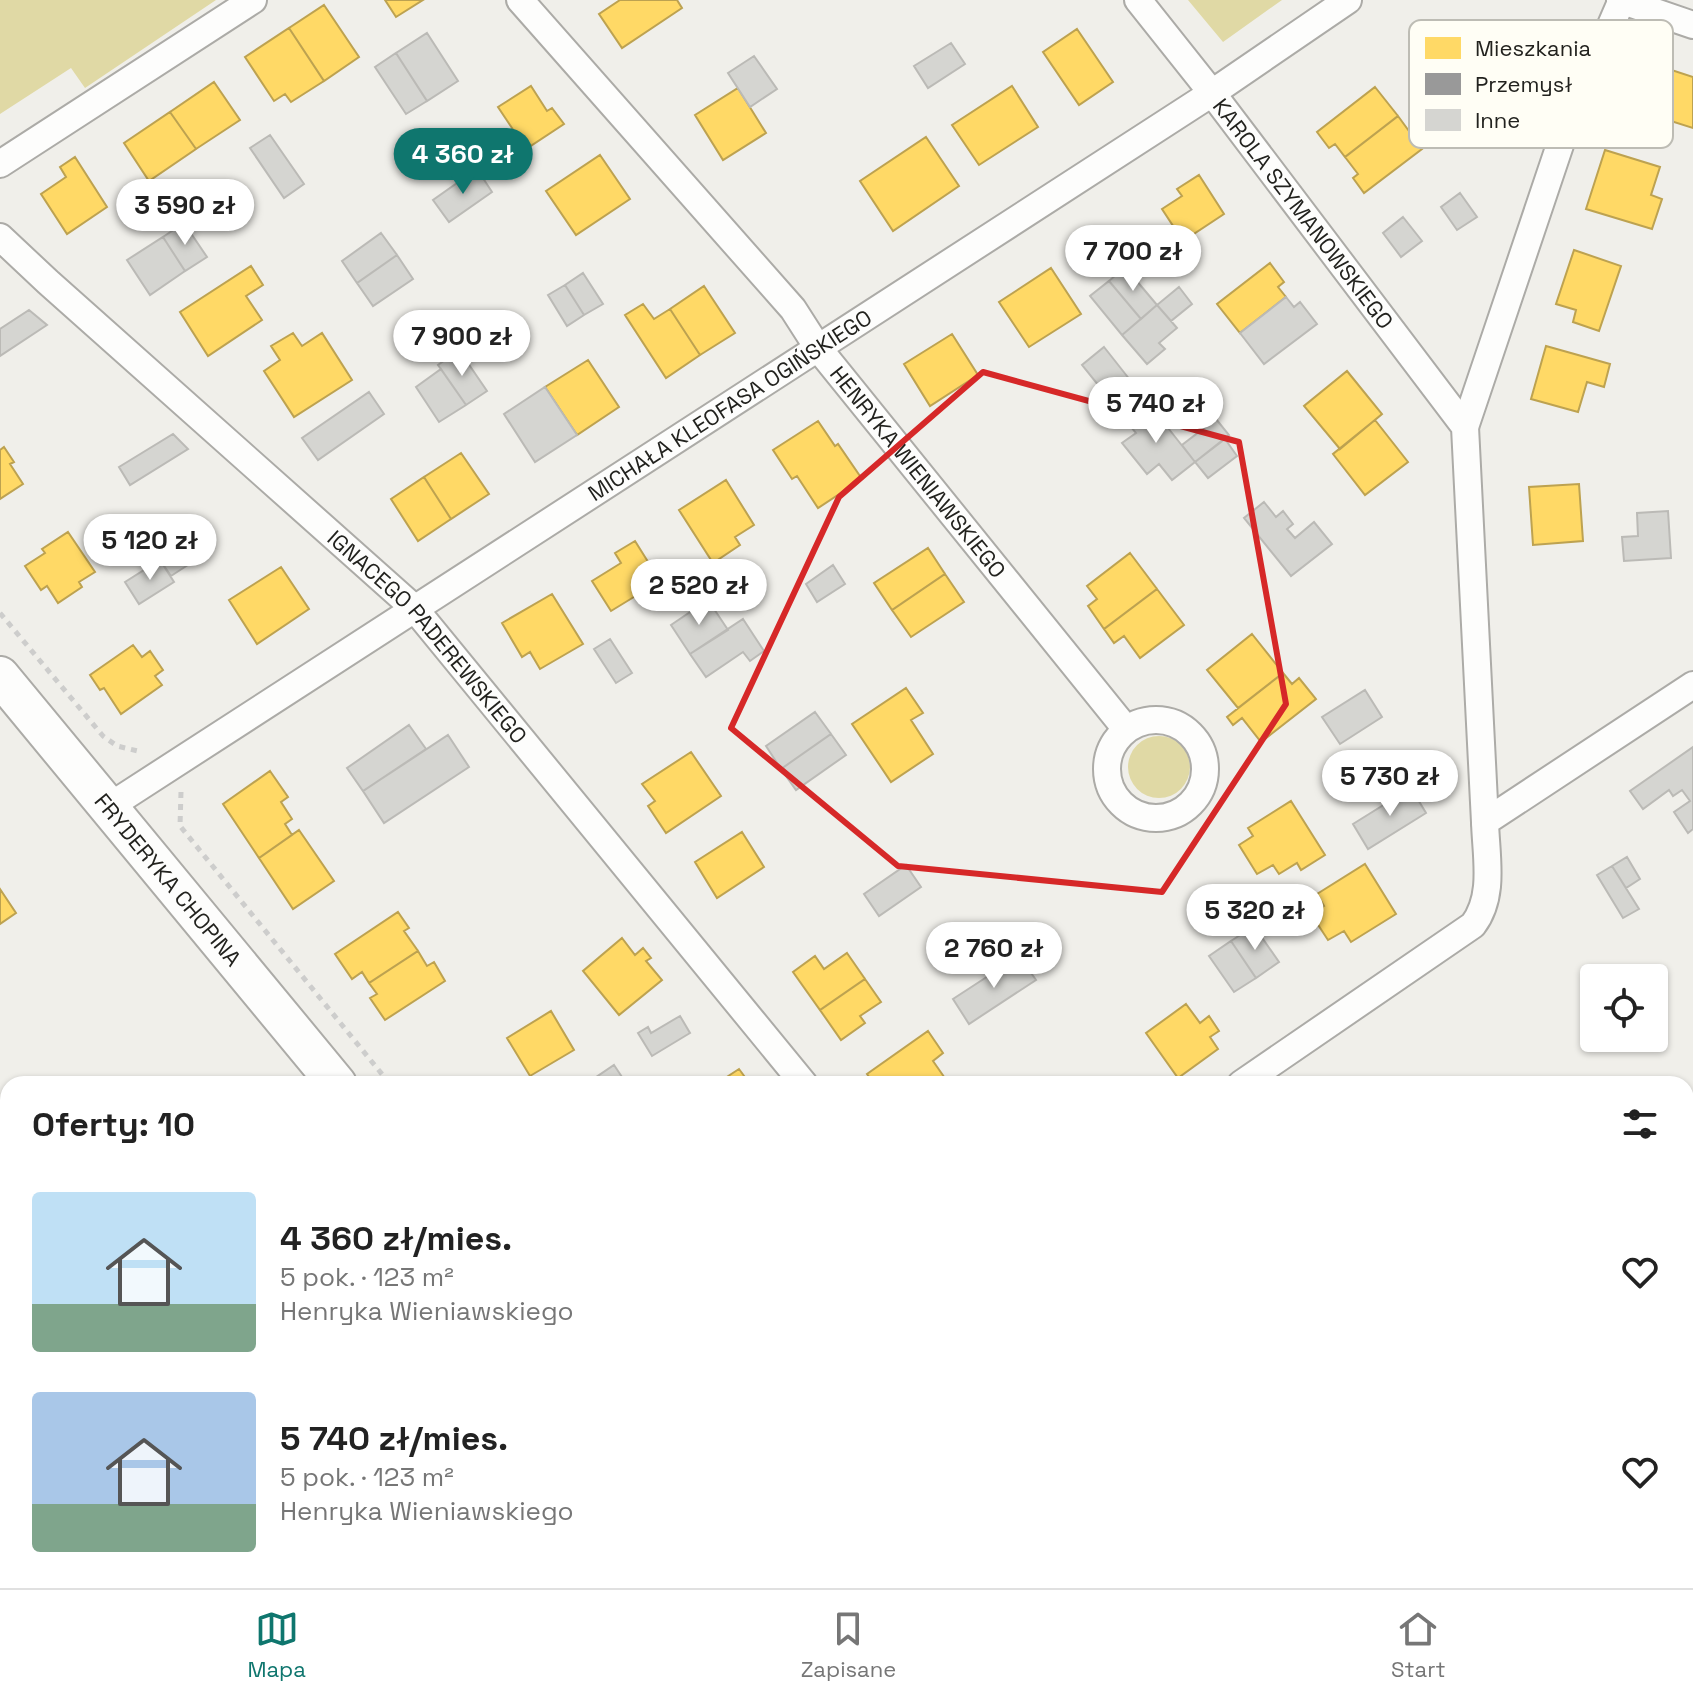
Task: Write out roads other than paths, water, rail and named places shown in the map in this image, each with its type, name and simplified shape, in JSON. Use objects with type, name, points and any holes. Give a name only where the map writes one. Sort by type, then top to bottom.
[{"type":"street","points":[[0,164],[253,0]]},
{"type":"street","name":"HENRYKA WIENIAWSKIEGO","points":[[520,0],[793,309],[818,348],[1126,729]]},
{"type":"street","name":"KAROLA SZYMANOWSKIEGO","points":[[1138,0],[1465,427]]},
{"type":"street","name":"MICHAŁA KLEOFASA OGIŃSKIEGO","points":[[110,806],[1212,93],[1348,0]]},
{"type":"street","points":[[1612,20],[1620,1],[1693,25]]},
{"type":"street","points":[[1253,1076],[1473,925],[1483,912],[1487,897],[1485,822],[1465,427],[1559,148]]},
{"type":"street","name":"IGNACEGO PADEREWSKIEGO","points":[[0,237],[414,608],[797,1076]]},
{"type":"street","name":"FRYDERYKA CHOPINA","points":[[0,676],[330,1076]]},
{"type":"street","points":[[1485,822],[1693,685]]}]
